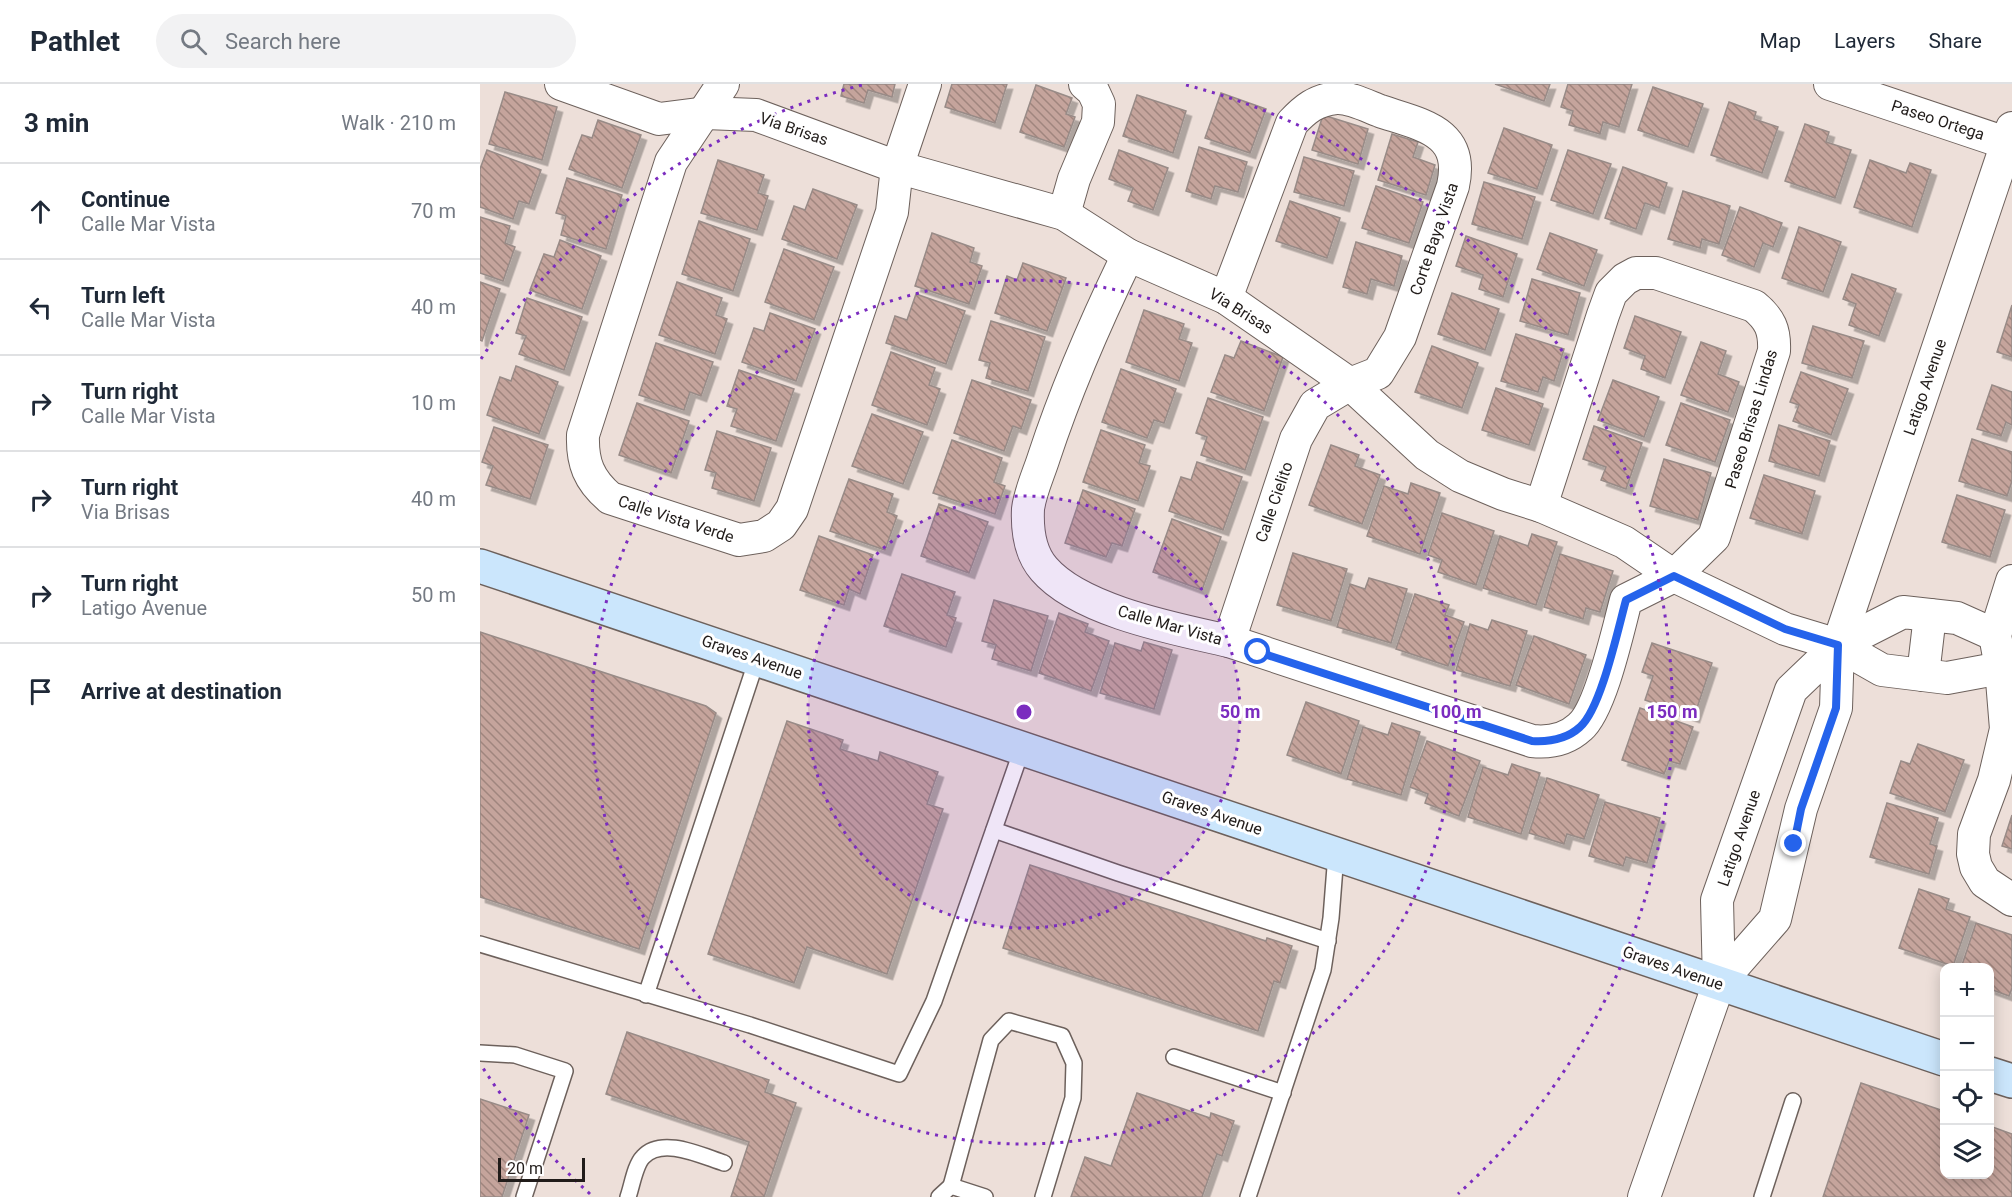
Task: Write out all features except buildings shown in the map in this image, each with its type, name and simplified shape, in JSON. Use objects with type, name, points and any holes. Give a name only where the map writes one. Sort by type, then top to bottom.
[{"type":"street","name":"Via Brisas","points":[[561,84],[659,119],[705,113],[756,115],[897,167],[1064,214],[1128,255],[1227,298],[1350,384],[1427,455],[1452,471],[1503,494],[1541,506],[1624,542],[1674,576],[1785,629],[1838,645],[1882,670],[1947,678],[2007,668]]},
{"type":"street","name":"Calle Vista Verde","points":[[723,84],[670,162],[583,435],[582,455],[595,485],[610,498],[738,540],[764,536],[781,525],[792,509],[892,212],[897,167],[925,84]]},
{"type":"street","points":[[1064,214],[1074,179],[1098,122],[1099,104],[1093,91],[1085,84]]},
{"type":"street","name":"Paseo Ortega","points":[[1830,84],[2010,139]]},
{"type":"street","name":"Corte Baya Vista","points":[[1227,298],[1292,123],[1306,108],[1317,102],[1345,99],[1433,129],[1448,142],[1456,160],[1453,186],[1400,336],[1378,373],[1350,384]]},
{"type":"street","name":"Latigo Avenue","points":[[1719,983],[1775,919],[1801,809],[1836,708],[1838,645],[2010,139]]},
{"type":"street","name":"Calle Mar Vista","points":[[1128,255],[1076,368],[1028,506],[1028,533],[1033,552],[1043,569],[1061,585],[1089,602],[1177,630],[1229,641],[1532,741],[1545,742],[1565,738],[1581,727],[1592,711],[1626,600],[1674,576]]},
{"type":"street","name":"Paseo Brisas Lindas","points":[[1541,506],[1611,293],[1624,279],[1636,273],[1656,273],[1754,306],[1772,325],[1774,351],[1714,537],[1674,576]]},
{"type":"street","name":"Calle Cielito","points":[[1229,641],[1296,439],[1315,405],[1350,384]]},
{"type":"street","name":"Graves Avenue","points":[[480,566],[1940,1058]]},
{"type":"street","points":[[2012,582],[1995,635],[2007,668],[2006,729],[1994,780],[1974,834],[1973,854],[1976,867],[1985,882],[2012,900]]},
{"type":"street","points":[[1838,645],[1904,612],[1957,618],[1995,635]]},
{"type":"street","points":[[1923,675],[1930,615]]},
{"type":"street","name":"Latigo Avenue","points":[[1644,1197],[1719,983],[1717,900],[1720,889],[1791,690],[1838,645]]},
{"type":"street","points":[[1994,1076],[2012,1081]]},
{"type":"lane","points":[[646,995],[757,659]]},
{"type":"lane","points":[[480,944],[750,1025],[899,1074],[934,1001],[1022,749]]},
{"type":"lane","points":[[994,830],[1118,873],[1328,940]]},
{"type":"lane","points":[[1248,1197],[1323,970],[1336,854]]},
{"type":"lane","points":[[939,1197],[951,1186],[991,1040],[1009,1022],[1062,1036],[1074,1063],[1073,1098],[1043,1197]]},
{"type":"lane","points":[[480,1053],[515,1055],[564,1071],[524,1197]]},
{"type":"lane","points":[[1174,1057],[1283,1093]]},
{"type":"lane","points":[[1762,1197],[1793,1101]]},
{"type":"lane","points":[[628,1197],[642,1157],[657,1148],[681,1149],[724,1163]]},
{"type":"lane","points":[[951,1186],[985,1197]]},
{"type":"route","points":[[1258,652],[1532,741],[1545,742],[1565,738],[1581,727],[1592,711],[1626,600],[1674,576],[1785,629],[1838,645],[1836,708],[1801,809],[1794,844]]}]
